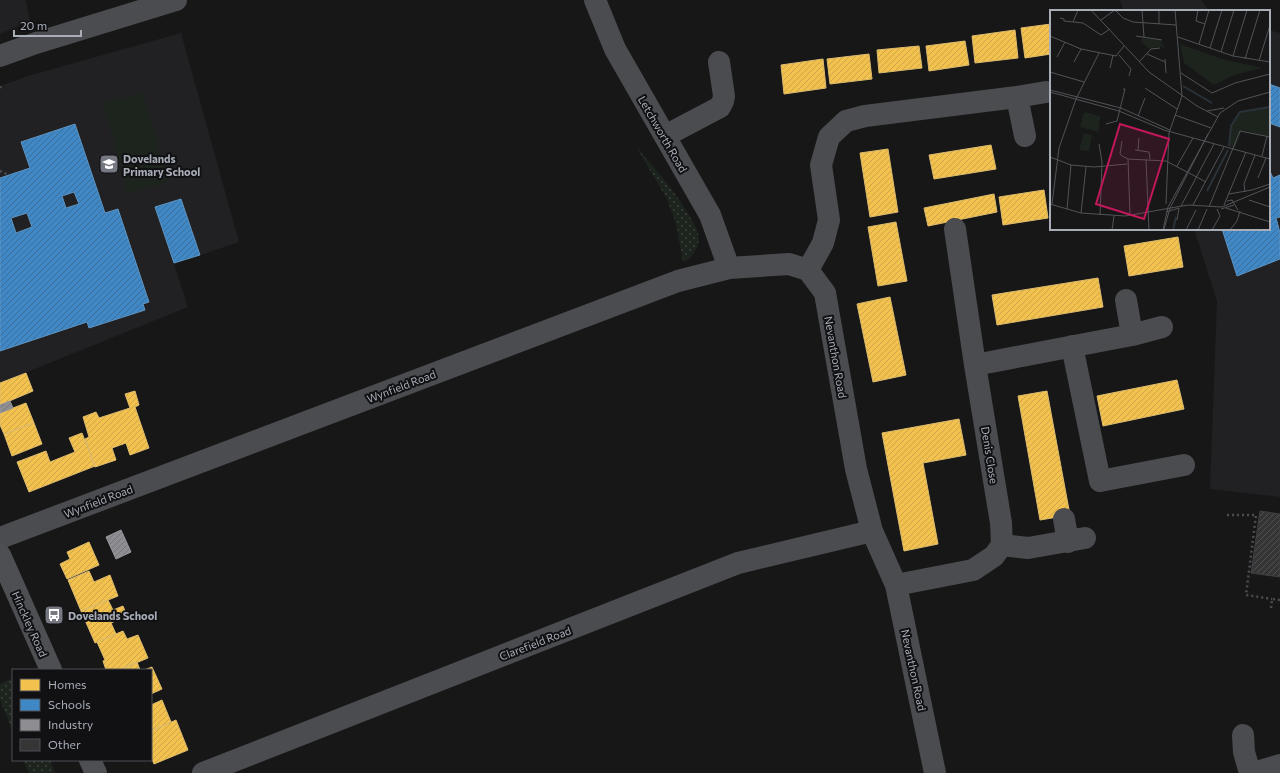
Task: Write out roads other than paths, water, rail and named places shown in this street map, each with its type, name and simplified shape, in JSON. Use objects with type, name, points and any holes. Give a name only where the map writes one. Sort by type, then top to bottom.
[{"type":"main road","name":"Hinckley Road","points":[[0,556],[50,669]]},
{"type":"main road","points":[[90,761],[96,773]]},
{"type":"street","points":[[0,56],[36,42],[176,0]]},
{"type":"street","name":"Letchworth Road","points":[[595,0],[615,49],[710,214],[729,268]]},
{"type":"street","points":[[665,136],[720,107],[724,96],[719,62]]},
{"type":"street","points":[[808,270],[823,243],[829,220],[821,165],[829,137],[846,121],[865,116],[1046,92]]},
{"type":"street","points":[[1017,97],[1025,136]]},
{"type":"street","name":"Denis Close","points":[[955,228],[970,334],[999,515],[1002,545]]},
{"type":"street","name":"Wynfield Road","points":[[0,538],[678,281],[729,268],[789,264],[808,270]]},
{"type":"street","name":"Nevanthon Road","points":[[808,270],[825,293],[856,469],[872,531],[896,584],[935,773]]},
{"type":"street","points":[[1126,300],[1132,335]]},
{"type":"street","points":[[975,365],[1132,335],[1162,327]]},
{"type":"street","points":[[1072,346],[1100,481],[1184,465]]},
{"type":"street","points":[[896,584],[973,570],[994,556],[1002,545],[1028,548],[1077,540],[1064,519]]},
{"type":"street","name":"Clarefield Road","points":[[203,773],[738,563],[872,531]]},
{"type":"street","points":[[1242,735],[1244,752],[1250,773]]},
{"type":"street","points":[[1253,773],[1280,765]]},
{"type":"place","name":"Dovelands Primary School","points":[[109,164]]},
{"type":"place","name":"Dovelands School","points":[[54,615]]}]
